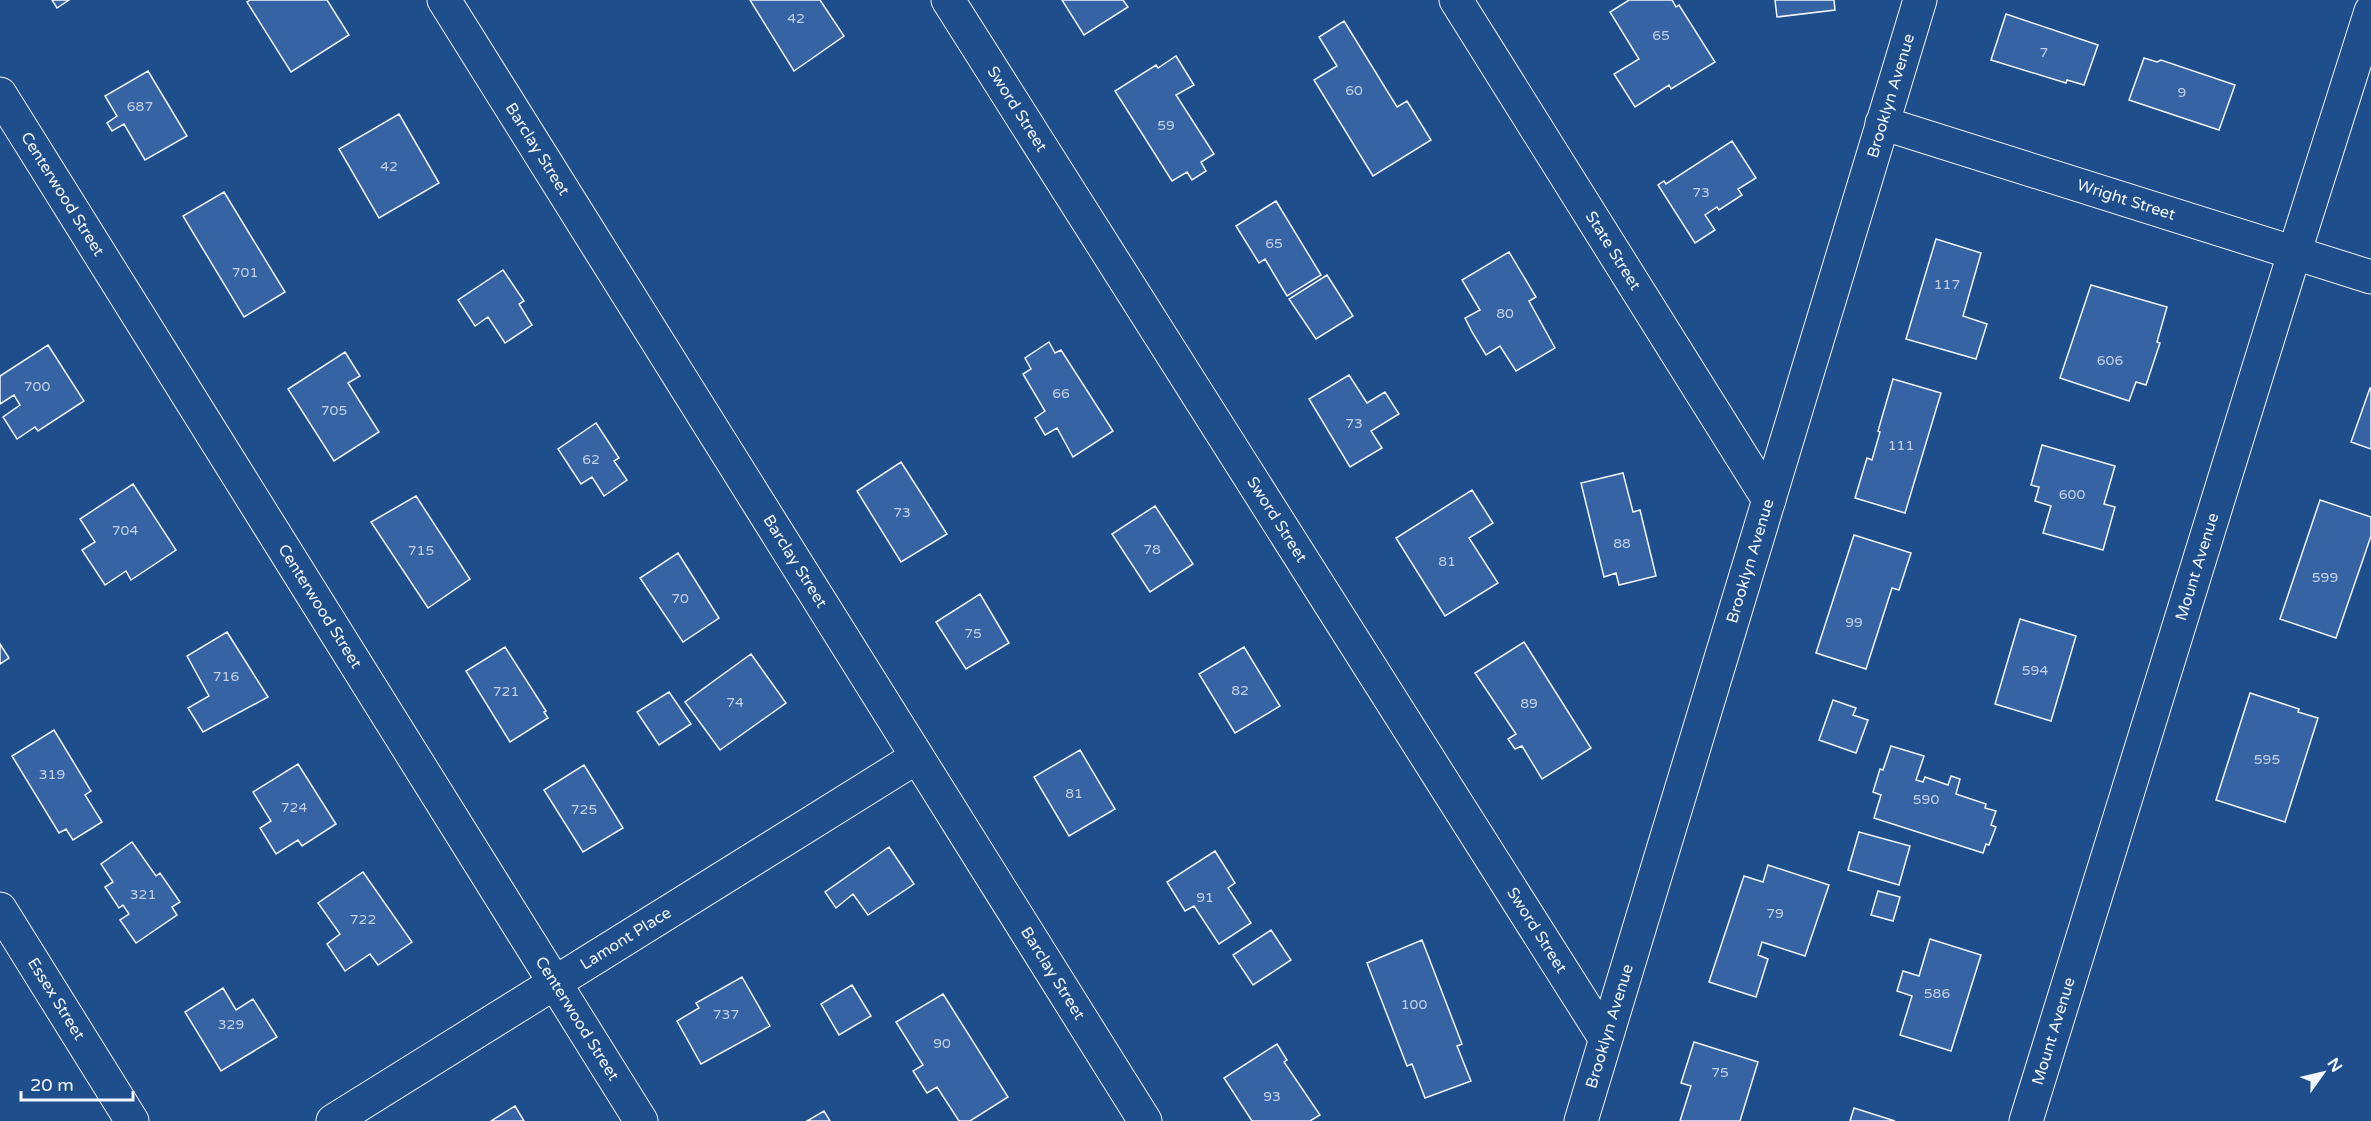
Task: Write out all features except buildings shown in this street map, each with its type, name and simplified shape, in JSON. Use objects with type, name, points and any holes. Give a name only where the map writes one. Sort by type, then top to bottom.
[{"type":"street","name":"Barclay Street","points":[[444,0],[1145,1121]]},
{"type":"street","name":"Sword Street","points":[[948,0],[1605,1038]]},
{"type":"street","name":"State Street","points":[[1456,0],[1769,500]]},
{"type":"street","name":"Brooklyn Avenue","points":[[1581,1121],[1920,0]]},
{"type":"street","name":"Mount Avenue","points":[[2026,1121],[2371,11]]},
{"type":"street","name":"Centerwood Street","points":[[0,94],[641,1121]]},
{"type":"street","name":"Wright Street","points":[[1882,123],[2371,277]]},
{"type":"street","name":"Lamont Place","points":[[333,1121],[917,758]]},
{"type":"street","name":"Essex Street","points":[[0,909],[132,1121]]}]
